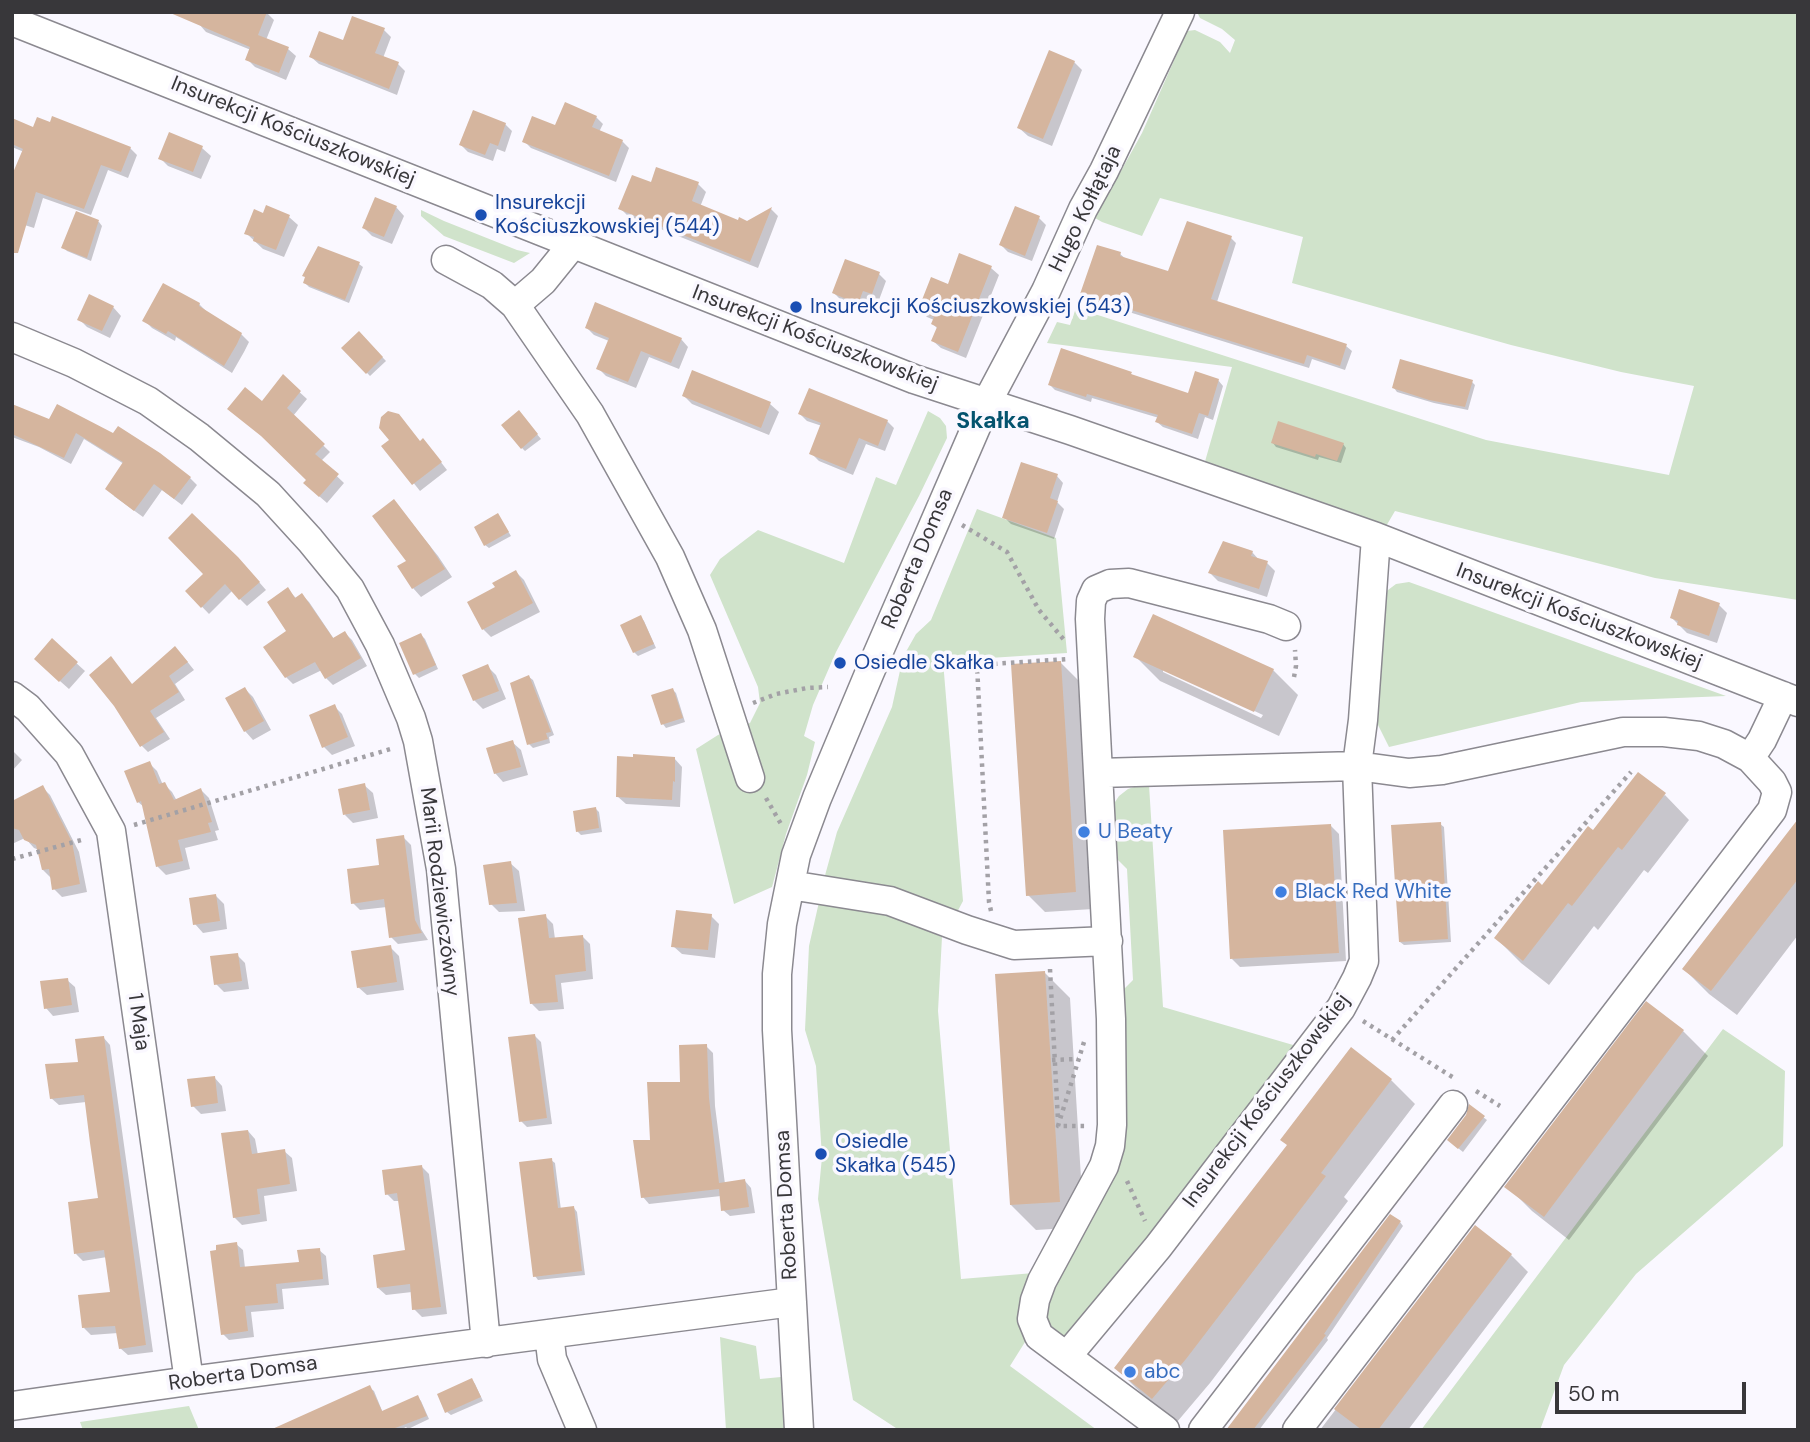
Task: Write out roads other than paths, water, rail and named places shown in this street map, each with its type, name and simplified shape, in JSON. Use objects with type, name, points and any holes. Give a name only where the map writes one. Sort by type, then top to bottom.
[{"type":"street","name":"Hugo Kołłątaja","points":[[986,404],[1046,291],[1083,209],[1180,12]]},
{"type":"street","name":"Insurekcji Kościuszkowskiej","points":[[12,21],[914,379],[1070,430],[1376,537],[1790,699],[1750,758]]},
{"type":"street","points":[[515,306],[543,281],[573,244]]},
{"type":"street","points":[[446,260],[492,285],[515,306],[590,414],[670,557],[702,630],[750,778]]},
{"type":"street","name":"Marii Rodziewiczówny","points":[[12,337],[74,363],[148,401],[199,437],[268,494],[310,540],[349,589],[380,645],[418,741],[441,869],[486,1343]]},
{"type":"street","name":"Roberta Domsa","points":[[12,1406],[68,1411],[189,1381],[792,1302],[777,1030],[777,974],[782,924],[796,856],[817,799],[986,404]]},
{"type":"street","name":"Insurekcji Kościuszkowskiej","points":[[1067,1356],[1158,1247],[1341,1008],[1364,961],[1357,766],[1363,720],[1376,537]]},
{"type":"street","points":[[1160,1428],[1038,1336],[1032,1319],[1042,1281],[1104,1166],[1111,1136],[1111,1019],[1091,601],[1096,590],[1110,584],[1129,583],[1269,619],[1290,636]]},
{"type":"street","name":"1 Maja","points":[[12,695],[28,708],[69,754],[111,831],[189,1381]]},
{"type":"street","points":[[1098,773],[1357,766],[1409,773],[1443,770],[1623,732],[1664,732],[1699,736],[1724,744],[1750,758],[1772,782],[1777,792],[1772,810],[1297,1430]]},
{"type":"street","points":[[790,885],[890,901],[1014,945],[1108,941]]},
{"type":"street","points":[[1203,1430],[1459,1090]]},
{"type":"street","points":[[792,1302],[799,1430]]},
{"type":"street","points":[[548,1334],[552,1359],[582,1430]]},
{"type":"place","name":"Insurekcji Kościuszkowskiej (544)","points":[[481,215]]},
{"type":"place","name":"Insurekcji Kościuszkowskiej (543)","points":[[796,307]]},
{"type":"place","name":"Osiedle Skałka","points":[[840,663]]},
{"type":"place","name":"U Beaty","points":[[1084,832]]},
{"type":"place","name":"Black Red White","points":[[1281,892]]},
{"type":"place","name":"Osiedle Skałka (545)","points":[[821,1154]]},
{"type":"place","name":"abc","points":[[1130,1372]]},
{"type":"district","name":"Skałka","points":[[993,422]]}]
